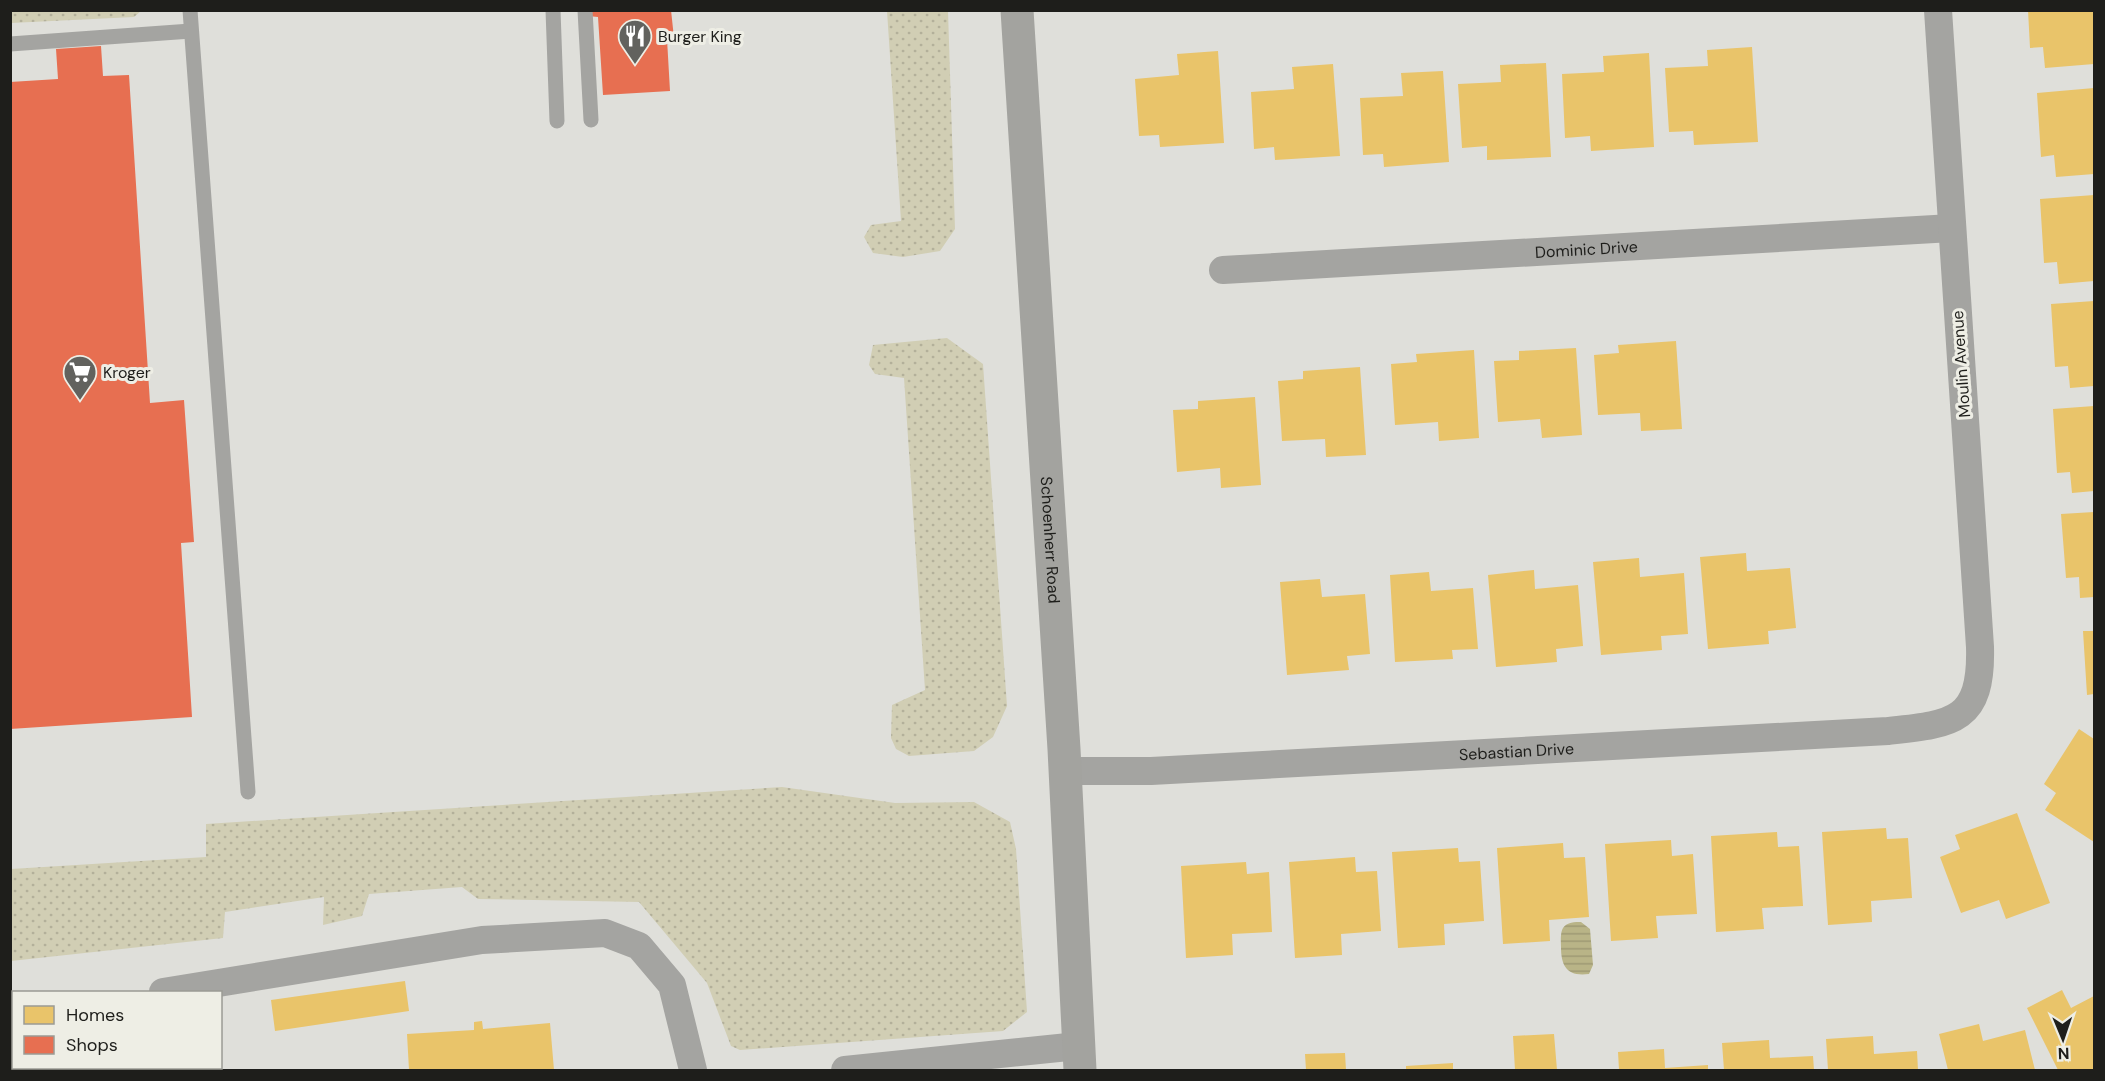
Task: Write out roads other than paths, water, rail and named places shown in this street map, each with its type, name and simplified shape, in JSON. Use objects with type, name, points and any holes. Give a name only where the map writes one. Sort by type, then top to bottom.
[{"type":"main road","name":"Schoenherr Road","points":[[1017,10],[1065,771],[1079,1058]]},
{"type":"street","name":"Moulin Avenue","points":[[1938,10],[1980,670],[1975,694],[1963,713]]},
{"type":"street","name":"Dominic Drive","points":[[1223,270],[1952,228]]},
{"type":"street","name":"Sebastian Drive","points":[[1065,771],[1151,771],[1888,731],[1931,726],[1963,713]]},
{"type":"street","points":[[175,991],[482,940],[605,933],[639,946],[672,985],[693,1071]]},
{"type":"street","points":[[845,1071],[1079,1058]]},
{"type":"lane","points":[[190,10],[248,792]]},
{"type":"lane","points":[[553,10],[557,121]]},
{"type":"lane","points":[[585,10],[591,120]]},
{"type":"lane","points":[[10,44],[191,31]]},
{"type":"place","name":"Burger King","points":[[635,65]]},
{"type":"place","name":"Kroger","points":[[80,401]]}]
